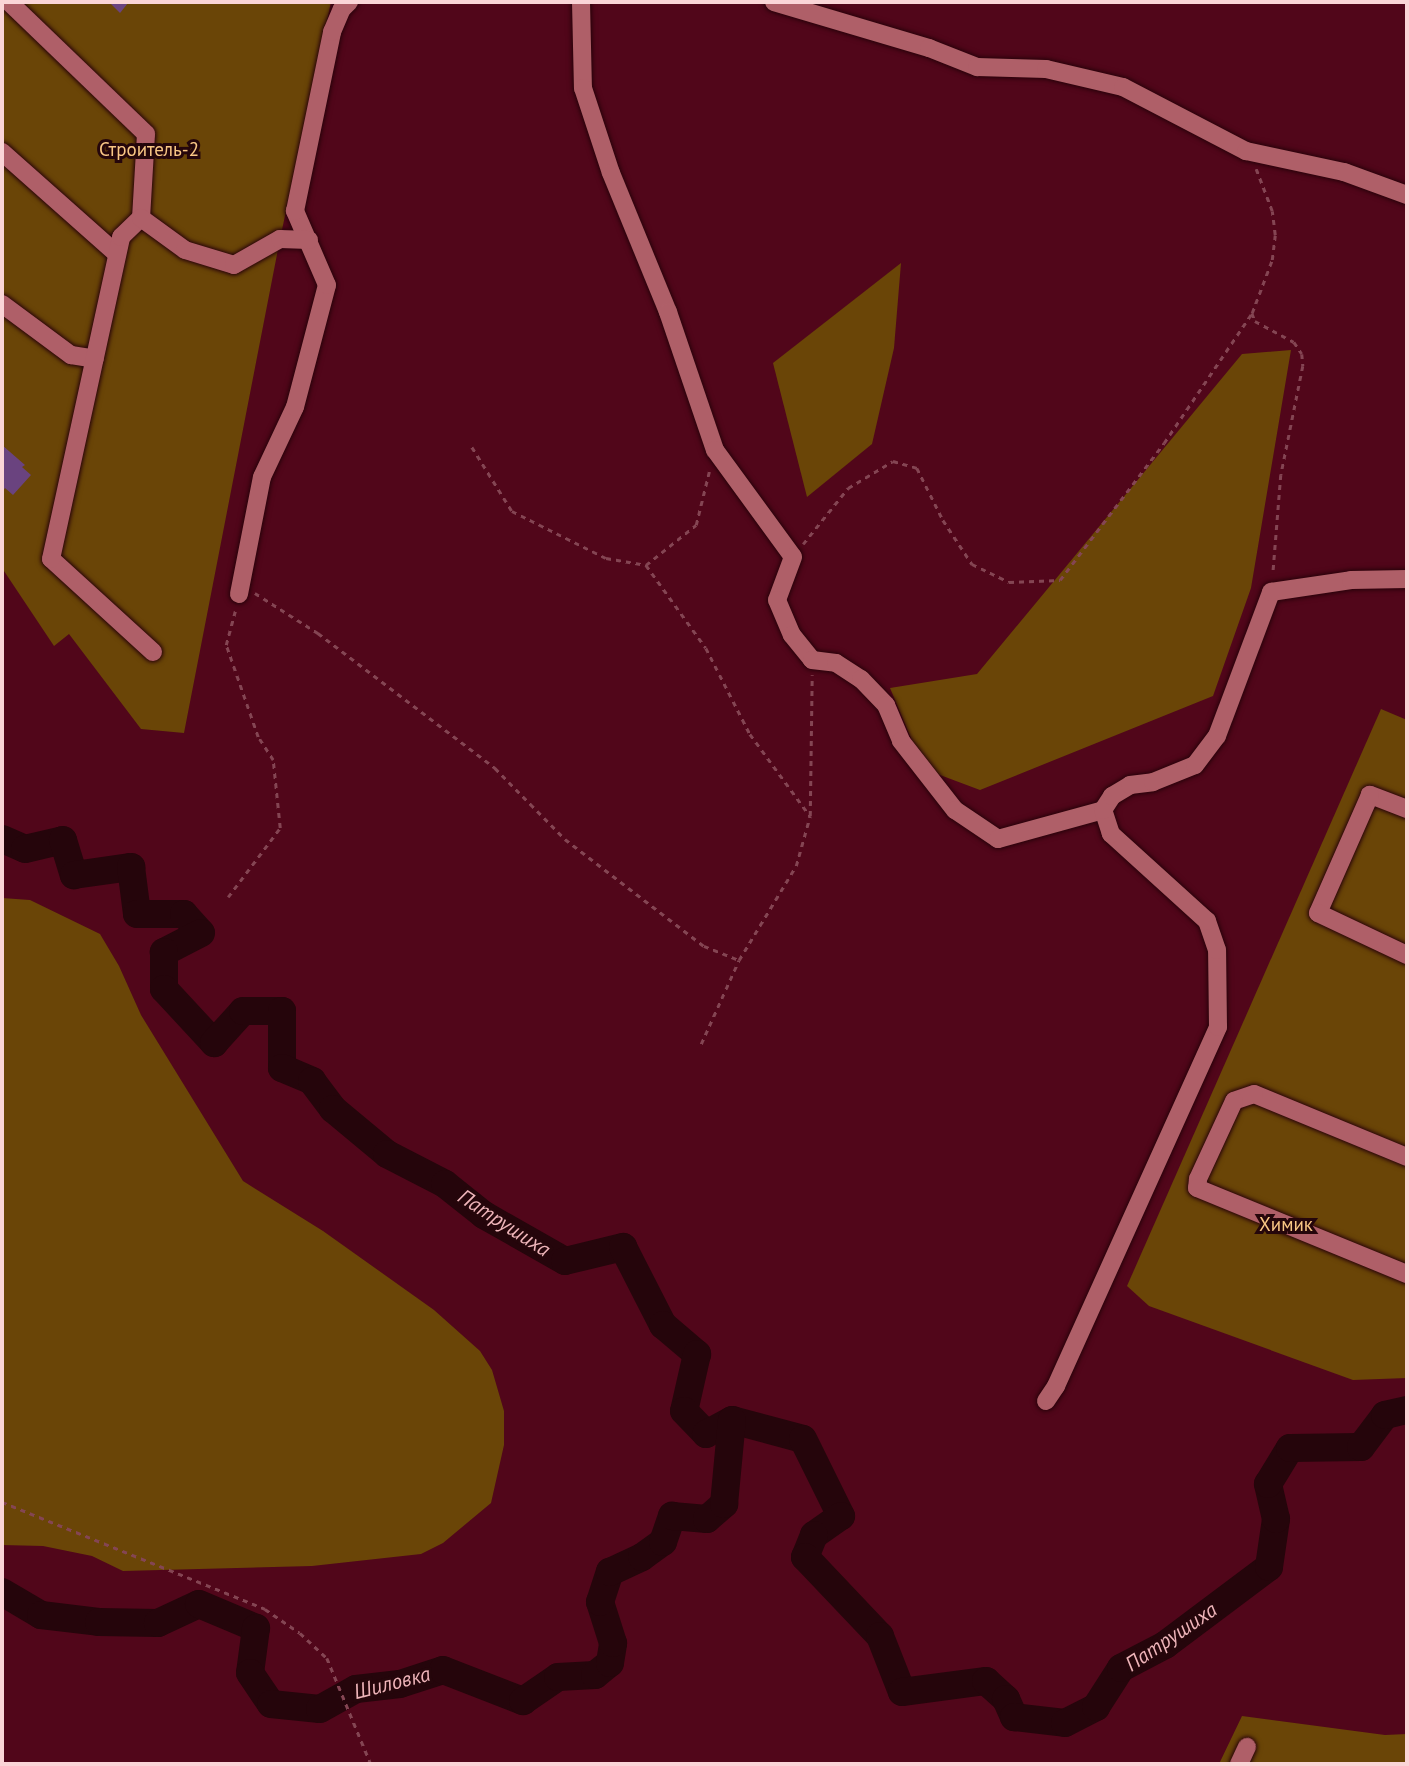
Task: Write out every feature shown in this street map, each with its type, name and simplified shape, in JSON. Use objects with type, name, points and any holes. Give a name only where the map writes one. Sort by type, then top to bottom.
[{"type":"street","points":[[9,2],[146,134],[141,218],[121,237],[51,559],[153,652]]},
{"type":"street","points":[[240,590],[262,477],[295,407],[327,285],[295,211],[331,32],[342,9],[349,2]]},
{"type":"street","points":[[580,2],[583,88],[611,173],[668,312],[715,450],[793,557],[777,600],[792,635],[812,660],[836,663],[861,679],[886,705],[901,741],[955,810],[998,839],[1103,810],[1112,796],[1130,785],[1153,782],[1195,765],[1217,736],[1271,592],[1351,580],[1407,579]]},
{"type":"street","points":[[774,2],[929,48],[978,67],[1046,69],[1123,86],[1246,151],[1344,172],[1407,195]]},
{"type":"street","points":[[2,152],[117,254]]},
{"type":"street","points":[[141,218],[185,250],[234,265],[280,239],[309,240]]},
{"type":"street","points":[[2,304],[71,355],[94,359]]},
{"type":"street","points":[[1407,810],[1370,795],[1318,913],[1407,955]]},
{"type":"street","points":[[1046,1401],[1056,1386],[1218,1027],[1217,950],[1207,920],[1111,834],[1103,810]]},
{"type":"street","points":[[1407,1157],[1254,1094],[1234,1101],[1198,1179],[1197,1188],[1407,1274]]},
{"type":"street","points":[[1239,1764],[1247,1747]]},
{"type":"path","points":[[793,557],[848,488],[893,461],[917,468],[943,520],[972,564],[1010,582],[1060,580],[1164,443],[1252,313],[1272,260],[1275,235],[1272,211],[1246,151]]},
{"type":"path","points":[[1252,313],[1255,321],[1294,342],[1303,354],[1281,475],[1271,592]]},
{"type":"path","points":[[472,447],[512,511],[606,558],[646,565],[706,648],[750,734],[810,816]]},
{"type":"path","points":[[646,565],[696,525],[715,450]]},
{"type":"path","points":[[228,897],[280,828],[272,760],[258,737],[226,645],[240,590],[318,633],[495,768],[565,839],[704,946],[739,960]]},
{"type":"path","points":[[701,1044],[739,960],[796,866],[810,816],[812,660]]},
{"type":"path","points":[[2,1502],[265,1609],[291,1627],[327,1658],[371,1764]]},
{"type":"green space","name":"Строитель-2","points":[[2,2],[331,2],[280,239],[184,733],[141,729],[69,634],[54,646],[2,568]]},
{"type":"green space","points":[[901,263],[894,348],[872,444],[807,497],[773,363]]},
{"type":"green space","points":[[1291,350],[1251,588],[1213,696],[980,790],[924,769],[890,688],[977,674],[1242,354]]},
{"type":"green space","name":"Химик","points":[[1381,709],[1407,720],[1407,1378],[1353,1380],[1149,1306],[1127,1286]]},
{"type":"green space","points":[[2,898],[30,900],[100,934],[119,966],[141,1015],[243,1181],[323,1231],[434,1310],[480,1351],[492,1370],[504,1411],[504,1445],[491,1503],[443,1543],[421,1554],[312,1566],[123,1571],[92,1556],[43,1546],[2,1545]]},
{"type":"green space","points":[[1242,1716],[1385,1735],[1407,1734],[1407,1764],[1219,1764]]},
{"type":"building","points":[[109,2],[126,2],[128,3],[120,13]]},
{"type":"building","points":[[2,445],[25,465],[22,467],[31,475],[13,495],[5,488],[2,492]]},
{"type":"waterway","name":"Патрушиха","points":[[2,839],[25,849],[63,840],[74,875],[131,867],[137,914],[184,914],[201,933],[164,952],[164,989],[214,1043],[243,1011],[282,1011],[282,1068],[312,1081],[333,1109],[387,1154],[445,1184],[484,1215],[565,1261],[623,1247],[663,1325],[697,1354],[684,1411],[706,1434],[732,1420],[803,1439],[841,1516],[814,1535],[805,1557],[880,1636],[902,1692],[986,1681],[1006,1699],[1014,1717],[1065,1723],[1096,1707],[1121,1668],[1165,1645],[1269,1567],[1276,1519],[1268,1484],[1290,1448],[1361,1447],[1385,1415],[1407,1410]]},
{"type":"waterway","name":"Шиловка","points":[[2,1592],[41,1615],[99,1622],[158,1623],[199,1604],[256,1628],[250,1673],[271,1704],[320,1709],[356,1689],[400,1684],[443,1670],[523,1701],[558,1677],[595,1675],[610,1663],[613,1643],[600,1602],[610,1572],[642,1557],[663,1542],[672,1516],[707,1519],[724,1504],[732,1420]]}]
